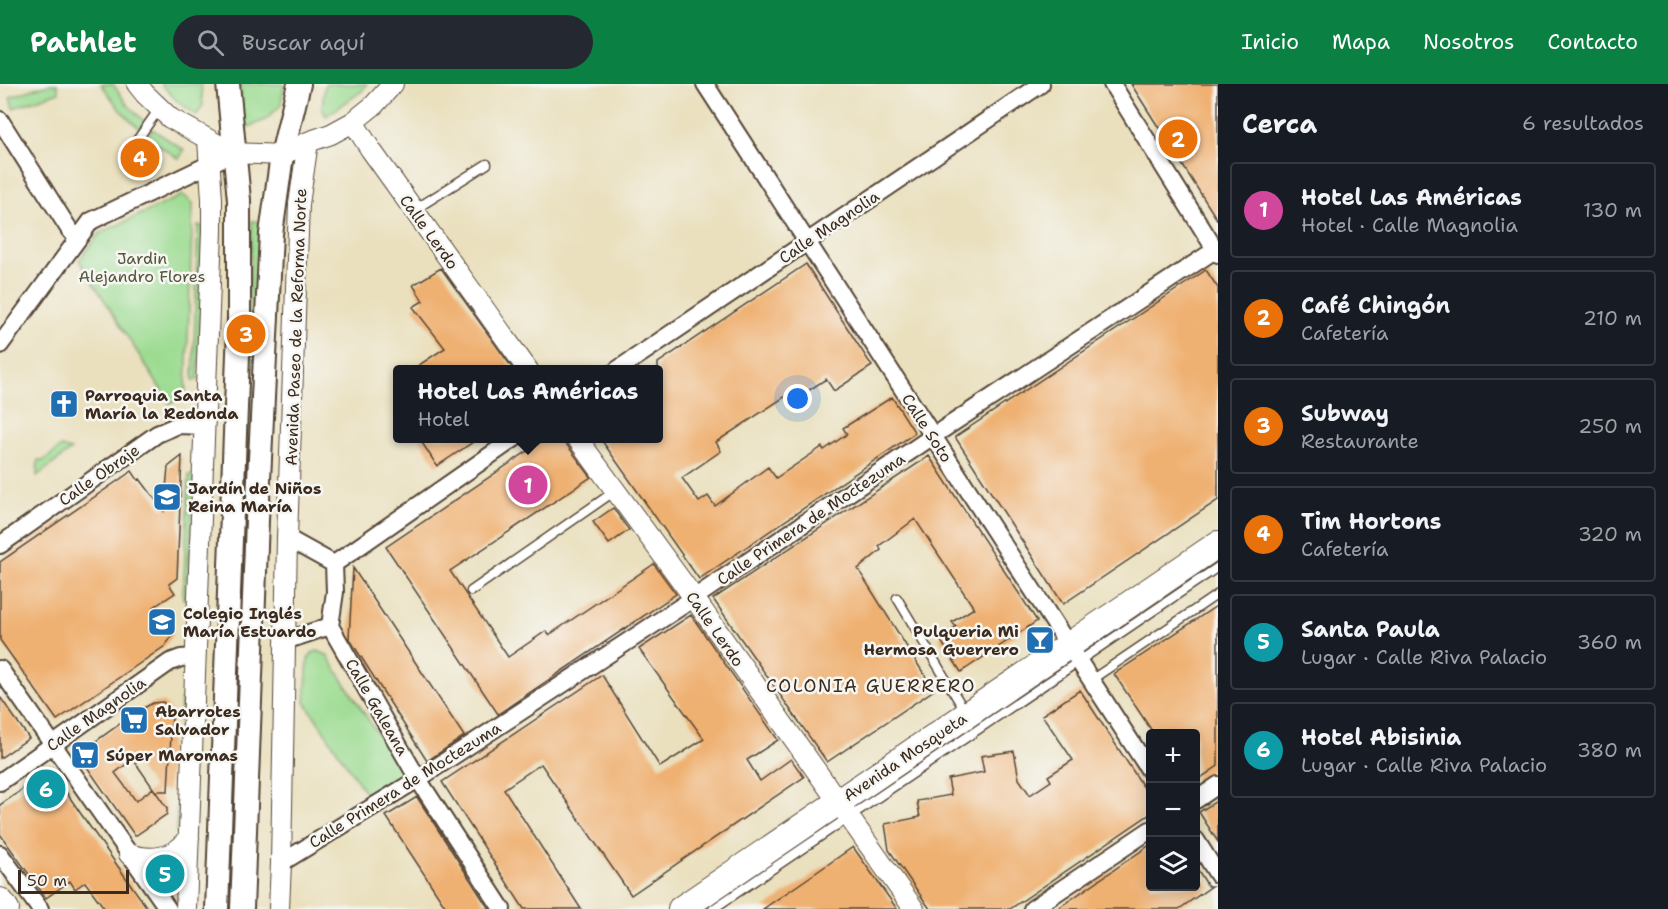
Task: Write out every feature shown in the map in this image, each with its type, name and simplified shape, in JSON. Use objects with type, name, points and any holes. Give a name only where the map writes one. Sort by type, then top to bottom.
[{"type":"main road","points":[[217,909],[240,328],[240,229],[228,84]]},
{"type":"main road","name":"Avenida Paseo de la Reforma Norte","points":[[243,909],[257,520],[271,234],[282,155],[299,84]]},
{"type":"main road","name":"Avenida Mosqueta","points":[[681,909],[842,810],[967,714],[1074,653],[1218,544]]},
{"type":"main road","points":[[0,900],[6,909]]},
{"type":"street","points":[[137,84],[159,109],[177,123],[233,153],[282,155],[353,122],[375,105],[393,84]]},
{"type":"street","name":"Calle Soto","points":[[705,84],[1146,765]]},
{"type":"street","name":"Calle Magnolia","points":[[623,365],[1041,84]]},
{"type":"street","points":[[1112,84],[1217,251]]},
{"type":"street","points":[[0,120],[77,238]]},
{"type":"street","name":"Calle Lerdo","points":[[353,122],[525,365]]},
{"type":"street","points":[[186,909],[212,231],[208,140]]},
{"type":"street","name":"Avenida Paseo de la Reforma Norte","points":[[279,909],[287,538],[299,204],[308,142]]},
{"type":"street","points":[[0,345],[86,226],[96,217],[233,153]]},
{"type":"street","name":"Calle Primera de Moctezuma","points":[[281,863],[418,779],[694,598],[933,436],[1217,251]]},
{"type":"street","name":"Calle Obraje","points":[[0,545],[157,434],[178,425],[205,426]]},
{"type":"street","points":[[334,564],[508,443]]},
{"type":"street","name":"Calle Lerdo","points":[[581,443],[694,598],[914,909]]},
{"type":"street","points":[[287,538],[334,564]]},
{"type":"street","points":[[285,641],[330,626],[334,592],[334,564]]},
{"type":"street","name":"Calle Galeana","points":[[330,626],[418,779],[502,909]]},
{"type":"street","name":"Calle Magnolia","points":[[0,782],[170,663],[181,658],[196,657]]},
{"type":"street","points":[[0,669],[168,909]]},
{"type":"street","points":[[1200,797],[1218,785]]},
{"type":"street","points":[[1032,909],[1146,833]]},
{"type":"street","points":[[129,854],[143,858],[162,857],[172,854],[189,838]]},
{"type":"street","points":[[1200,846],[1218,875]]},
{"type":"street","points":[[0,854],[40,909]]},
{"type":"lane","points":[[135,143],[159,109]]},
{"type":"lane","points":[[414,210],[487,164]]},
{"type":"lane","points":[[471,591],[615,491]]},
{"type":"lane","points":[[713,909],[842,810],[1074,653],[1218,567]]},
{"type":"lane","points":[[1091,680],[1218,594]]},
{"type":"lane","points":[[897,598],[967,714]]},
{"type":"green space","points":[[48,84],[57,84],[59,92],[13,108],[10,97]]},
{"type":"green space","points":[[101,84],[113,84],[126,103],[145,122],[140,129],[120,110]]},
{"type":"green space","points":[[161,84],[201,84],[203,105],[197,115],[178,102]]},
{"type":"green space","points":[[240,84],[284,84],[281,105],[265,120],[244,129]]},
{"type":"green space","points":[[325,84],[367,84],[362,91],[326,116],[322,107]]},
{"type":"green space","points":[[152,129],[184,150],[179,159],[147,137]]},
{"type":"green space","name":"Jardin Alejandro Flores","points":[[183,195],[193,203],[186,389],[182,397],[170,404],[79,260],[100,233]]},
{"type":"green space","points":[[252,221],[260,222],[231,909],[227,909]]},
{"type":"green space","points":[[198,226],[203,226],[198,380],[193,380]]},
{"type":"green space","points":[[61,447],[71,450],[37,476],[38,460],[43,461]]},
{"type":"green space","points":[[189,475],[194,476],[188,599],[183,599]]},
{"type":"green space","points":[[318,651],[327,655],[404,775],[368,797],[305,702],[308,659],[312,653]]},
{"type":"green space","points":[[181,699],[185,699],[180,832],[176,832]]},
{"type":"green space","points":[[170,864],[168,898],[145,866],[157,867]]},
{"type":"building","points":[[1131,84],[1218,84],[1218,221],[1145,106]]},
{"type":"building","points":[[806,264],[872,366],[834,391],[826,379],[797,398],[792,392],[716,442],[721,451],[682,478],[699,502],[708,496],[715,506],[768,467],[776,478],[822,447],[824,450],[847,434],[843,428],[892,397],[915,433],[699,579],[604,443],[663,443],[663,365],[658,365]]},
{"type":"building","points":[[441,268],[510,365],[419,365],[445,348],[413,307],[423,301],[413,285]]},
{"type":"building","points":[[1206,270],[1218,288],[1218,500],[1063,604],[955,437]]},
{"type":"building","points":[[422,443],[472,443],[437,466]]},
{"type":"building","points":[[540,443],[566,443],[591,477],[450,571],[508,657],[546,631],[549,635],[654,564],[676,594],[498,714],[386,547]]},
{"type":"building","points":[[182,456],[177,578],[169,584],[175,593],[154,607],[173,635],[165,646],[57,720],[0,640],[0,562],[132,471],[164,511],[168,467]]},
{"type":"building","points":[[929,456],[1037,621],[961,672],[939,638],[956,627],[952,622],[974,608],[915,519],[879,546],[881,550],[858,569],[934,690],[827,762],[713,599]]},
{"type":"building","points":[[613,508],[629,530],[609,544],[593,522]]},
{"type":"building","points":[[353,568],[464,736],[427,761],[349,638]]},
{"type":"building","points":[[1218,605],[1218,766],[1200,778],[1200,729],[1151,729],[1114,674]]},
{"type":"building","points":[[691,615],[778,740],[747,760],[760,781],[791,759],[804,777],[631,895],[541,764],[504,789],[581,909],[524,909],[442,782],[602,675],[660,767],[704,739],[639,649]]},
{"type":"building","points":[[1080,690],[1146,791],[1146,817],[1010,909],[930,909],[889,850],[885,824],[920,817],[917,801],[951,795],[948,779],[984,772],[981,756],[1014,751],[1019,779],[1030,795],[1051,781],[1048,776],[1073,760],[1042,715]]},
{"type":"building","points":[[0,697],[29,738],[0,758]]},
{"type":"building","points":[[163,702],[169,708],[172,716],[168,791],[155,791],[167,808],[167,814],[135,836],[78,754],[138,711],[153,703]],"holes":[[[133,759],[153,788],[136,801],[115,773]]]},
{"type":"building","points":[[51,770],[148,909],[105,909],[85,882],[75,889],[70,881],[46,898],[0,834],[0,805]]},
{"type":"building","points":[[417,797],[489,909],[447,909],[386,816]]},
{"type":"building","points":[[1218,800],[1218,842],[1200,814]]},
{"type":"building","points":[[853,847],[897,909],[763,909],[814,874]]},
{"type":"building","points":[[1146,848],[1146,891],[1200,891],[1200,873],[1208,886],[1212,886],[1179,909],[1057,909]]},
{"type":"place","name":"Café Chingón","points":[[1178,139]]},
{"type":"place","name":"Tim Hortons","points":[[140,158]]},
{"type":"place","name":"Subway","points":[[246,334]]},
{"type":"place","name":"Parroquia Santa María la Redonda","points":[[64,404]]},
{"type":"place","name":"Hotel Las Américas","points":[[528,485]]},
{"type":"place","name":"Jardín de Niños Reina María","points":[[167,497]]},
{"type":"place","name":"Colegio Inglés María Estuardo","points":[[162,622]]},
{"type":"place","name":"Pulqueria Mi Hermosa Guerrero","points":[[1040,640]]},
{"type":"place","name":"Abarrotes Salvador","points":[[134,720]]},
{"type":"place","name":"Súper Maromas","points":[[85,755]]},
{"type":"place","name":"Hotel Abisinia","points":[[46,789]]},
{"type":"place","name":"Santa Paula","points":[[165,874]]},
{"type":"district","name":"COLONIA GUERRERO","points":[[871,686]]}]
